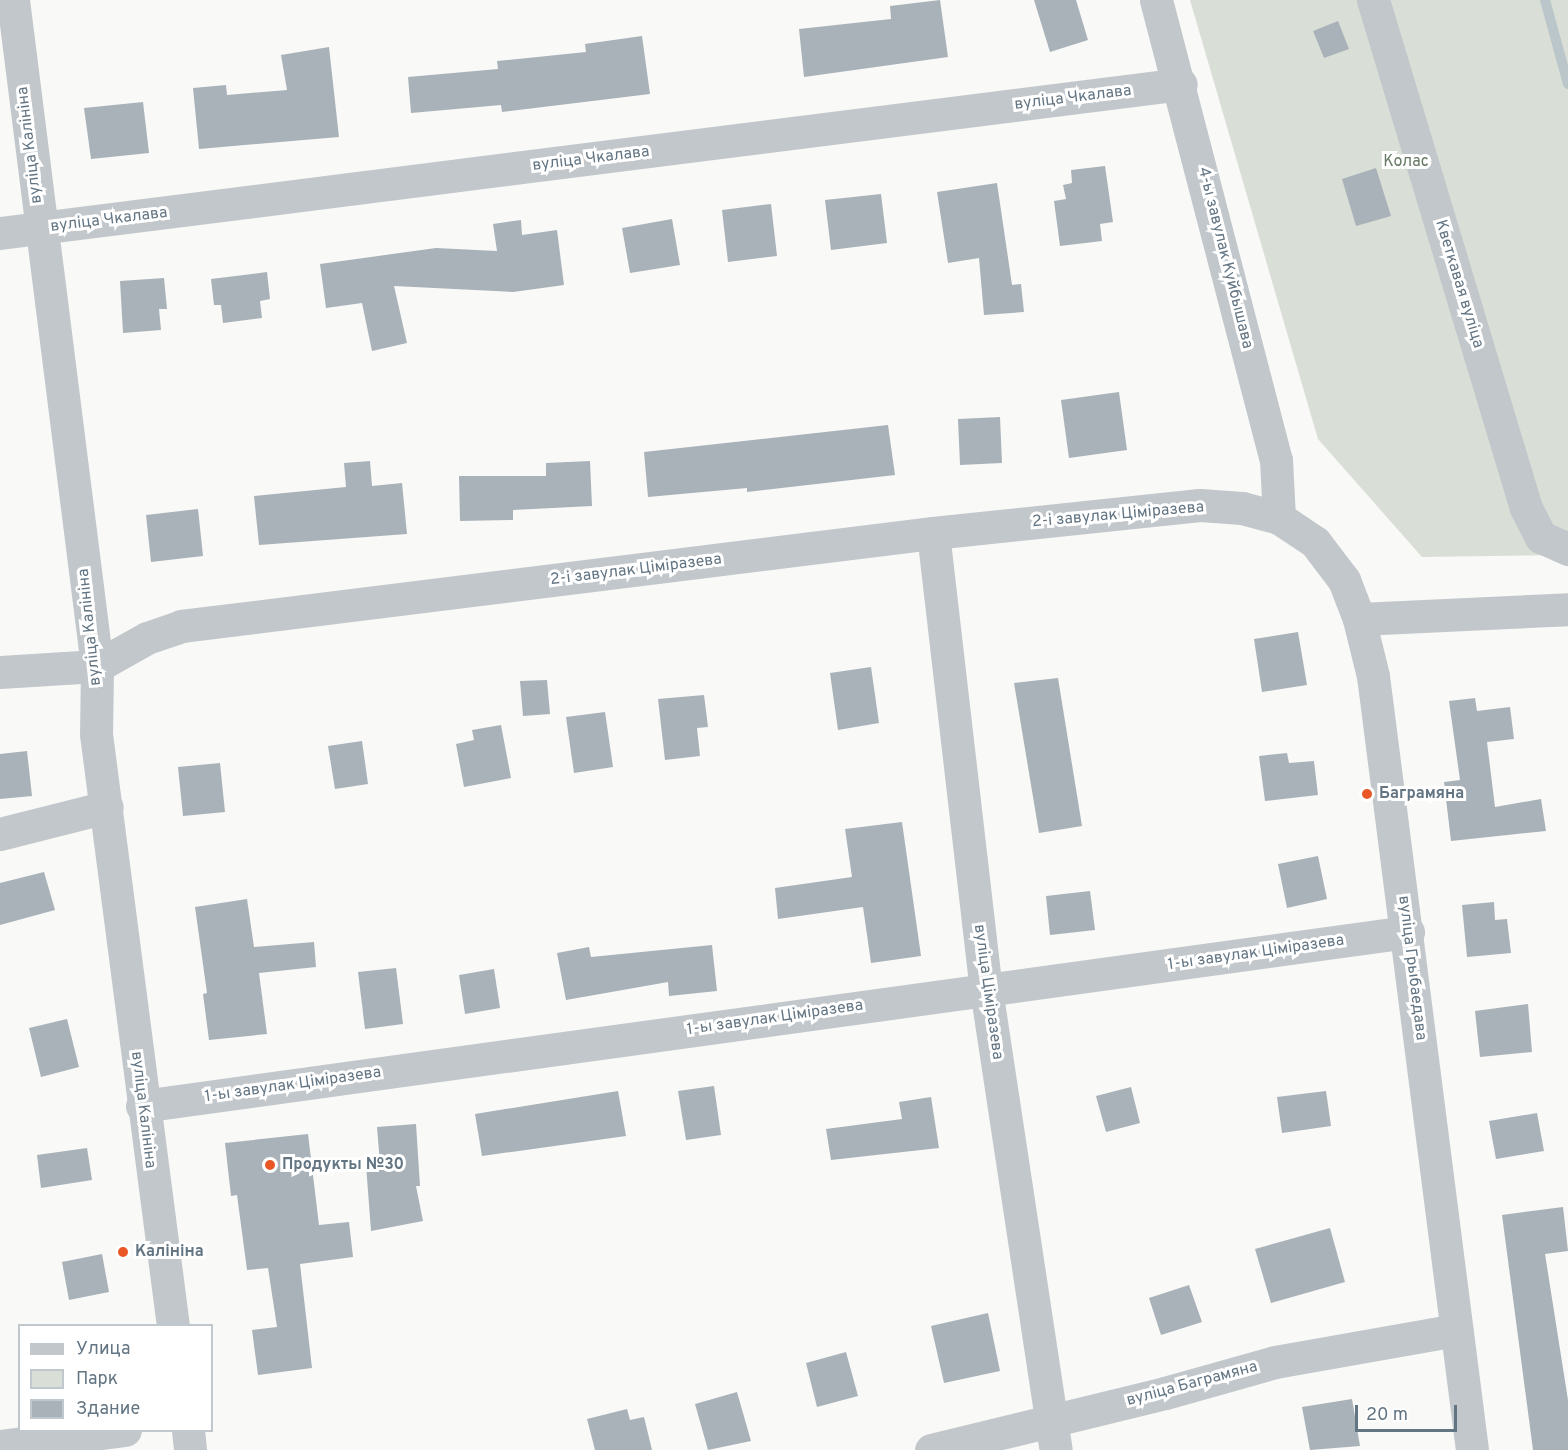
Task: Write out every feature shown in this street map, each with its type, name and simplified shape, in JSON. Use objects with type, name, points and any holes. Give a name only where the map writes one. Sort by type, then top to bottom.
[{"type":"street","name":"вуліца Калініна","points":[[13,0],[40,229],[97,666],[96,734],[107,807],[142,1106],[173,1324]]},
{"type":"street","name":"4-ы завулак Куйбышава","points":[[1156,0],[1181,84],[1276,460],[1279,518]]},
{"type":"street","name":"Кветкавая вуліца","points":[[1373,0],[1526,508],[1541,537],[1568,549]]},
{"type":"street","name":"вуліца Чкалава","points":[[0,233],[1181,84]]},
{"type":"street","name":"2-і завулак Ціміразева","points":[[0,672],[97,666],[147,638],[181,626],[933,533],[1200,505],[1242,508],[1279,518]]},
{"type":"street","name":"вуліца Грыбаедава","points":[[1279,518],[1315,542],[1344,580],[1359,619],[1372,676],[1407,932],[1472,1450]]},
{"type":"street","name":"вуліца Ціміразева","points":[[933,533],[986,989],[1054,1434]]},
{"type":"street","points":[[1359,619],[1568,609]]},
{"type":"street","points":[[0,834],[107,807]]},
{"type":"street","name":"1-ы завулак Ціміразева","points":[[142,1106],[1407,932]]},
{"type":"street","name":"вуліца Баграмяна","points":[[931,1450],[1054,1434],[1165,1393],[1275,1362],[1456,1330]]},
{"type":"street","points":[[0,1446],[117,1432]]},
{"type":"street","points":[[188,1432],[190,1450]]},
{"type":"green space","name":"Колас","points":[[1190,0],[1568,0],[1568,555],[1422,557],[1318,439]]},
{"type":"building","points":[[940,0],[948,57],[804,77],[799,29],[891,19],[890,6]]},
{"type":"building","points":[[1034,0],[1076,0],[1088,40],[1050,52]]},
{"type":"building","points":[[1338,21],[1349,49],[1324,58],[1313,31]]},
{"type":"building","points":[[642,36],[650,94],[502,112],[501,105],[411,113],[408,77],[498,69],[497,61],[586,52],[585,44]]},
{"type":"building","points":[[329,47],[339,137],[199,149],[193,88],[226,85],[227,95],[287,90],[281,55]]},
{"type":"building","points":[[143,102],[149,153],[91,159],[84,108]]},
{"type":"building","points":[[1105,166],[1113,222],[1100,224],[1102,241],[1060,246],[1054,201],[1066,199],[1063,185],[1072,183],[1071,170]]},
{"type":"building","points":[[1376,168],[1391,216],[1356,226],[1342,179]]},
{"type":"building","points":[[997,183],[1012,285],[1021,284],[1024,312],[984,315],[979,258],[948,263],[937,192]]},
{"type":"building","points":[[881,194],[887,243],[831,250],[825,200]]},
{"type":"building","points":[[771,204],[777,256],[728,262],[722,210]]},
{"type":"building","points":[[672,219],[680,265],[630,273],[622,228]]},
{"type":"building","points":[[521,220],[522,235],[557,230],[564,285],[513,292],[394,286],[407,343],[372,351],[362,303],[326,308],[320,264],[436,248],[497,251],[493,224]]},
{"type":"building","points":[[267,272],[270,299],[260,301],[262,318],[223,323],[221,305],[214,305],[211,279]]},
{"type":"building","points":[[164,278],[167,309],[159,309],[161,330],[123,333],[120,281]]},
{"type":"building","points":[[1119,392],[1127,450],[1069,458],[1061,400]]},
{"type":"building","points":[[1000,417],[1002,463],[960,465],[958,419]]},
{"type":"building","points":[[888,425],[895,475],[747,492],[747,488],[648,497],[644,452]]},
{"type":"building","points":[[370,461],[372,486],[402,483],[407,534],[259,545],[254,496],[346,487],[344,463]]},
{"type":"building","points":[[590,461],[592,506],[513,510],[513,520],[460,521],[459,476],[546,476],[546,463]]},
{"type":"building","points":[[198,509],[203,556],[151,562],[146,515]]},
{"type":"building","points":[[1298,632],[1307,685],[1262,692],[1254,639]]},
{"type":"building","points":[[871,667],[879,723],[838,730],[830,673]]},
{"type":"building","points":[[1058,678],[1082,826],[1039,833],[1014,683]]},
{"type":"building","points":[[547,680],[550,714],[523,716],[520,681]]},
{"type":"building","points":[[704,695],[708,727],[697,728],[700,756],[665,760],[658,699]]},
{"type":"building","points":[[1475,698],[1477,711],[1510,707],[1514,739],[1487,742],[1495,807],[1541,799],[1546,831],[1451,841],[1444,782],[1460,780],[1449,701]]},
{"type":"building","points":[[605,712],[613,767],[574,773],[566,717]]},
{"type":"building","points":[[501,725],[511,778],[464,787],[456,744],[474,740],[472,730]]},
{"type":"building","points":[[362,741],[368,784],[335,789],[328,746]]},
{"type":"building","points":[[27,751],[32,796],[0,799],[0,754]]},
{"type":"building","points":[[1287,753],[1289,763],[1314,761],[1318,795],[1265,801],[1259,756]]},
{"type":"building","points":[[220,763],[225,812],[183,816],[178,767]]},
{"type":"building","points":[[902,822],[921,956],[871,963],[863,907],[778,919],[775,888],[852,877],[845,829]]},
{"type":"building","points":[[1318,856],[1327,899],[1287,908],[1278,864]]},
{"type":"building","points":[[44,872],[55,910],[0,925],[0,883]]},
{"type":"building","points":[[1090,891],[1095,930],[1050,935],[1046,896]]},
{"type":"building","points":[[247,899],[254,947],[314,942],[316,967],[259,973],[267,1034],[209,1040],[203,994],[207,993],[195,907]]},
{"type":"building","points":[[1494,902],[1495,920],[1507,919],[1511,953],[1467,957],[1462,905]]},
{"type":"building","points":[[712,945],[717,991],[669,996],[668,982],[566,1000],[557,953],[589,947],[591,957]]},
{"type":"building","points":[[396,968],[403,1024],[365,1029],[358,972]]},
{"type":"building","points":[[494,969],[500,1008],[465,1014],[459,975]]},
{"type":"building","points":[[1528,1004],[1532,1052],[1480,1057],[1475,1011]]},
{"type":"building","points":[[67,1019],[79,1067],[41,1077],[29,1028]]},
{"type":"building","points":[[714,1086],[721,1135],[686,1140],[678,1091]]},
{"type":"building","points":[[1131,1087],[1140,1123],[1106,1132],[1096,1096]]},
{"type":"building","points":[[618,1091],[626,1136],[482,1156],[475,1114]]},
{"type":"building","points":[[1326,1091],[1331,1126],[1282,1133],[1277,1097]]},
{"type":"building","points":[[931,1097],[939,1148],[831,1160],[826,1129],[902,1119],[899,1102]]},
{"type":"building","points":[[1537,1113],[1544,1151],[1496,1159],[1489,1121]]},
{"type":"building","points":[[416,1124],[420,1186],[416,1186],[423,1221],[371,1231],[366,1165],[380,1164],[377,1127]]},
{"type":"building","points":[[308,1134],[319,1225],[349,1222],[353,1257],[300,1264],[312,1368],[258,1375],[252,1330],[277,1327],[268,1268],[247,1270],[237,1195],[231,1196],[225,1143]]},
{"type":"building","points":[[87,1148],[92,1180],[41,1188],[37,1155]]},
{"type":"building","points":[[1563,1207],[1568,1251],[1545,1254],[1568,1400],[1568,1450],[1533,1450],[1502,1215]]},
{"type":"building","points":[[1330,1228],[1345,1282],[1271,1303],[1255,1249]]},
{"type":"building","points":[[102,1254],[109,1292],[69,1300],[62,1262]]},
{"type":"building","points":[[1189,1285],[1202,1322],[1161,1335],[1149,1298]]},
{"type":"building","points":[[988,1313],[1000,1371],[944,1383],[931,1326]]},
{"type":"building","points":[[846,1352],[858,1396],[817,1407],[806,1363]]},
{"type":"building","points":[[737,1392],[751,1441],[708,1450],[695,1404]]},
{"type":"building","points":[[1352,1399],[1360,1446],[1310,1450],[1302,1407]]},
{"type":"building","points":[[627,1409],[630,1420],[644,1417],[652,1450],[595,1450],[587,1419]]},
{"type":"waterway","points":[[1545,0],[1568,84]]},
{"type":"place","name":"Баграмяна","points":[[1367,794]]},
{"type":"place","name":"Продукты №30","points":[[270,1165]]},
{"type":"place","name":"Калініна","points":[[123,1252]]}]
